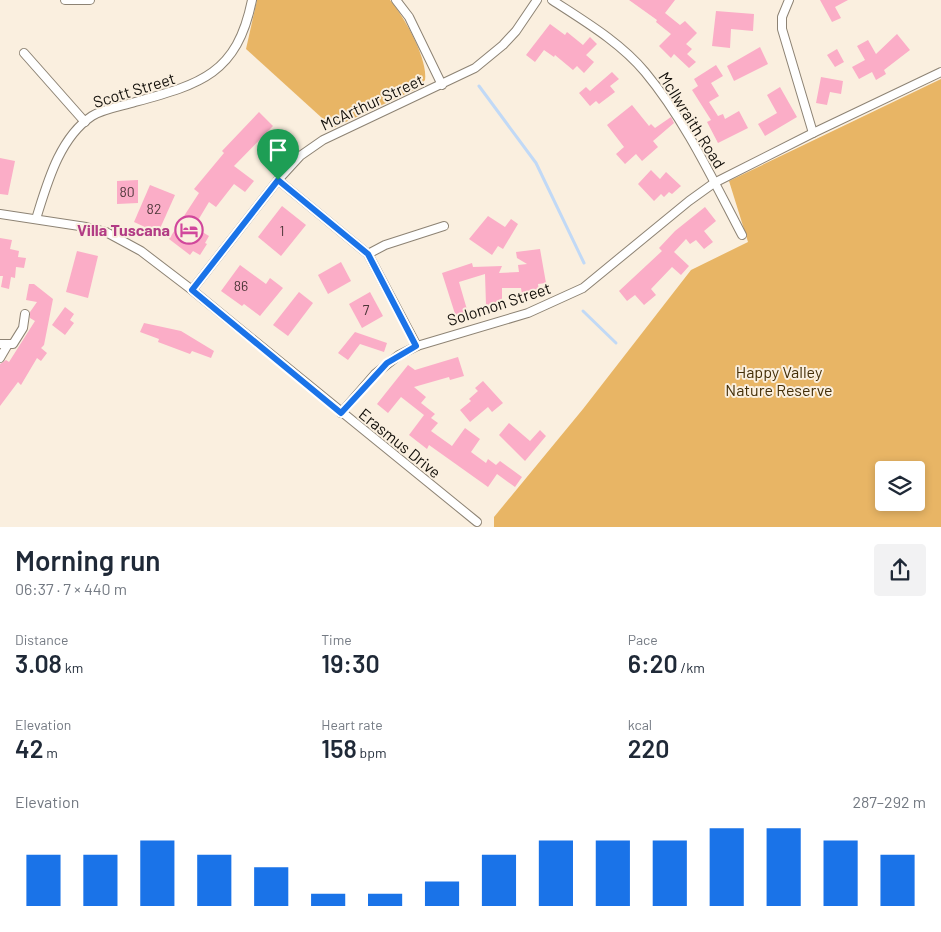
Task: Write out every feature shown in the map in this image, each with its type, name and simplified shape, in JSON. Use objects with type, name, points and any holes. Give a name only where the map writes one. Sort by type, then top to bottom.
[{"type":"street","points":[[65,0],[90,0]]},
{"type":"street","name":"Scott Street","points":[[36,219],[55,165],[66,143],[85,122],[92,116],[101,113],[185,89],[212,74],[233,52],[243,34],[252,0]]},
{"type":"street","points":[[396,0],[409,17],[442,85]]},
{"type":"street","name":"McArthur Street","points":[[192,290],[278,180],[300,156],[323,140],[476,68],[492,56],[516,31],[537,0]]},
{"type":"street","name":"McIlwraith Road","points":[[552,0],[593,26],[645,71],[682,124],[742,235]]},
{"type":"street","points":[[789,0],[782,17],[782,29],[814,133]]},
{"type":"street","points":[[24,53],[85,122]]},
{"type":"street","name":"Solomon Street","points":[[341,413],[387,363],[416,346],[528,313],[583,288],[688,201],[714,183],[941,72]]},
{"type":"street","points":[[278,180],[368,254],[416,346]]},
{"type":"street","name":"Erasmus Drive","points":[[0,214],[86,227],[106,232],[141,251],[192,290],[477,522]]},
{"type":"street","points":[[368,254],[385,245],[444,226]]},
{"type":"street","points":[[0,358],[4,345],[13,344],[19,335],[25,314]]},
{"type":"green space","points":[[257,0],[390,0],[402,16],[414,38],[423,61],[425,80],[418,88],[333,128],[246,49]]},
{"type":"green space","name":"Happy Valley Nature Reserve","points":[[941,79],[941,527],[494,527],[494,517],[583,409],[691,270],[748,242],[729,181]]},
{"type":"building","points":[[629,0],[675,0],[665,13],[680,25],[685,21],[697,33],[686,44],[692,49],[687,54],[696,62],[689,68],[674,54],[671,58],[659,46],[671,34],[656,22],[657,20]]},
{"type":"building","points":[[820,0],[848,0],[835,7],[841,18],[832,22]]},
{"type":"building","points":[[716,11],[754,14],[753,31],[731,29],[730,48],[712,46]]},
{"type":"building","points":[[550,24],[565,35],[567,32],[583,45],[590,37],[597,44],[586,55],[594,62],[584,73],[577,66],[573,70],[555,55],[554,57],[544,50],[535,62],[526,55]]},
{"type":"building","points":[[897,34],[910,50],[884,70],[886,74],[876,80],[872,72],[859,79],[852,67],[865,60],[857,46],[868,40],[876,54]]},
{"type":"building","points":[[760,47],[768,64],[734,81],[727,66]]},
{"type":"building","points":[[837,49],[844,62],[835,67],[827,55]]},
{"type":"building","points":[[716,65],[723,76],[711,83],[719,96],[709,102],[718,116],[723,114],[725,119],[739,111],[748,128],[718,143],[707,122],[711,120],[692,90],[698,86],[694,79]]},
{"type":"building","points":[[612,72],[619,79],[610,86],[615,92],[599,104],[596,101],[590,106],[579,93],[586,87],[590,91]]},
{"type":"building","points":[[821,77],[843,81],[841,94],[830,92],[827,105],[816,103]]},
{"type":"building","points":[[780,87],[797,117],[765,136],[758,124],[777,113],[767,95]]},
{"type":"building","points":[[632,105],[649,126],[651,124],[655,128],[671,117],[674,123],[653,141],[658,147],[642,161],[636,154],[625,164],[616,154],[624,147],[607,125]]},
{"type":"building","points":[[259,112],[273,126],[234,166],[254,181],[245,192],[234,184],[216,207],[209,202],[194,227],[209,236],[205,243],[207,244],[200,255],[193,251],[190,255],[169,239],[199,193],[194,189],[224,153],[222,151]]},
{"type":"building","points":[[0,158],[15,161],[8,195],[0,194]]},
{"type":"building","points":[[651,170],[660,179],[666,172],[681,186],[672,194],[669,192],[664,197],[661,194],[654,201],[638,184]]},
{"type":"building","points":[[138,180],[138,203],[117,204],[117,181]]},
{"type":"building","points":[[150,185],[175,195],[158,233],[134,222]]},
{"type":"building","points":[[282,206],[306,225],[281,256],[258,237]]},
{"type":"building","points":[[705,207],[716,221],[704,231],[713,242],[704,249],[696,240],[690,244],[686,239],[674,252],[689,266],[681,275],[672,267],[651,289],[656,295],[644,305],[635,295],[627,301],[619,291],[662,251],[659,248],[675,231]]},
{"type":"building","points":[[488,216],[505,227],[511,219],[518,224],[503,249],[498,246],[492,255],[469,239]]},
{"type":"building","points":[[0,238],[12,240],[10,249],[19,251],[18,257],[26,258],[24,268],[16,267],[15,278],[11,277],[9,289],[1,287],[3,276],[0,276]]},
{"type":"building","points":[[540,249],[546,283],[538,284],[539,291],[522,294],[521,288],[502,288],[502,304],[486,305],[485,274],[459,282],[468,313],[456,317],[442,273],[472,263],[473,267],[502,266],[499,273],[519,272],[518,265],[527,264],[517,258],[516,252]]},
{"type":"building","points":[[77,251],[98,256],[88,298],[66,292]]},
{"type":"building","points":[[341,262],[351,281],[328,294],[318,275]]},
{"type":"building","points":[[240,265],[266,284],[270,278],[283,288],[260,316],[221,291]]},
{"type":"building","points":[[29,284],[34,284],[53,299],[44,345],[41,348],[47,353],[41,361],[37,358],[21,385],[18,382],[0,406],[0,364],[6,360],[9,362],[35,321],[30,318],[30,312],[37,302],[26,300]]},
{"type":"building","points":[[299,292],[313,303],[288,336],[273,325]]},
{"type":"building","points":[[370,292],[383,316],[362,328],[349,304]]},
{"type":"building","points":[[65,307],[74,314],[70,320],[74,323],[65,335],[52,325]]},
{"type":"building","points":[[144,323],[181,331],[214,351],[211,358],[192,351],[190,354],[158,342],[159,339],[140,332]]},
{"type":"building","points":[[355,332],[387,343],[384,352],[360,344],[348,360],[338,353]]},
{"type":"building","points":[[458,357],[464,376],[450,380],[449,377],[414,387],[426,397],[421,403],[435,414],[431,418],[438,423],[431,431],[452,446],[465,428],[480,439],[471,452],[486,463],[488,459],[496,465],[500,461],[522,477],[515,487],[497,474],[488,487],[429,445],[427,449],[409,435],[424,415],[401,397],[388,413],[377,404],[408,365],[415,370]]},
{"type":"building","points":[[483,381],[503,403],[492,412],[488,407],[470,422],[460,410],[471,401],[469,399],[478,391],[475,388]]},
{"type":"building","points":[[509,423],[530,441],[540,430],[546,436],[525,461],[499,435]]},
{"type":"waterway","points":[[479,86],[536,163],[584,263]]},
{"type":"waterway","points":[[583,311],[616,343]]},
{"type":"place","name":"Villa Tuscana","points":[[189,230]]},
{"type":"route","points":[[278,180],[368,254],[416,346],[387,363],[341,413],[192,290],[278,180]]}]
